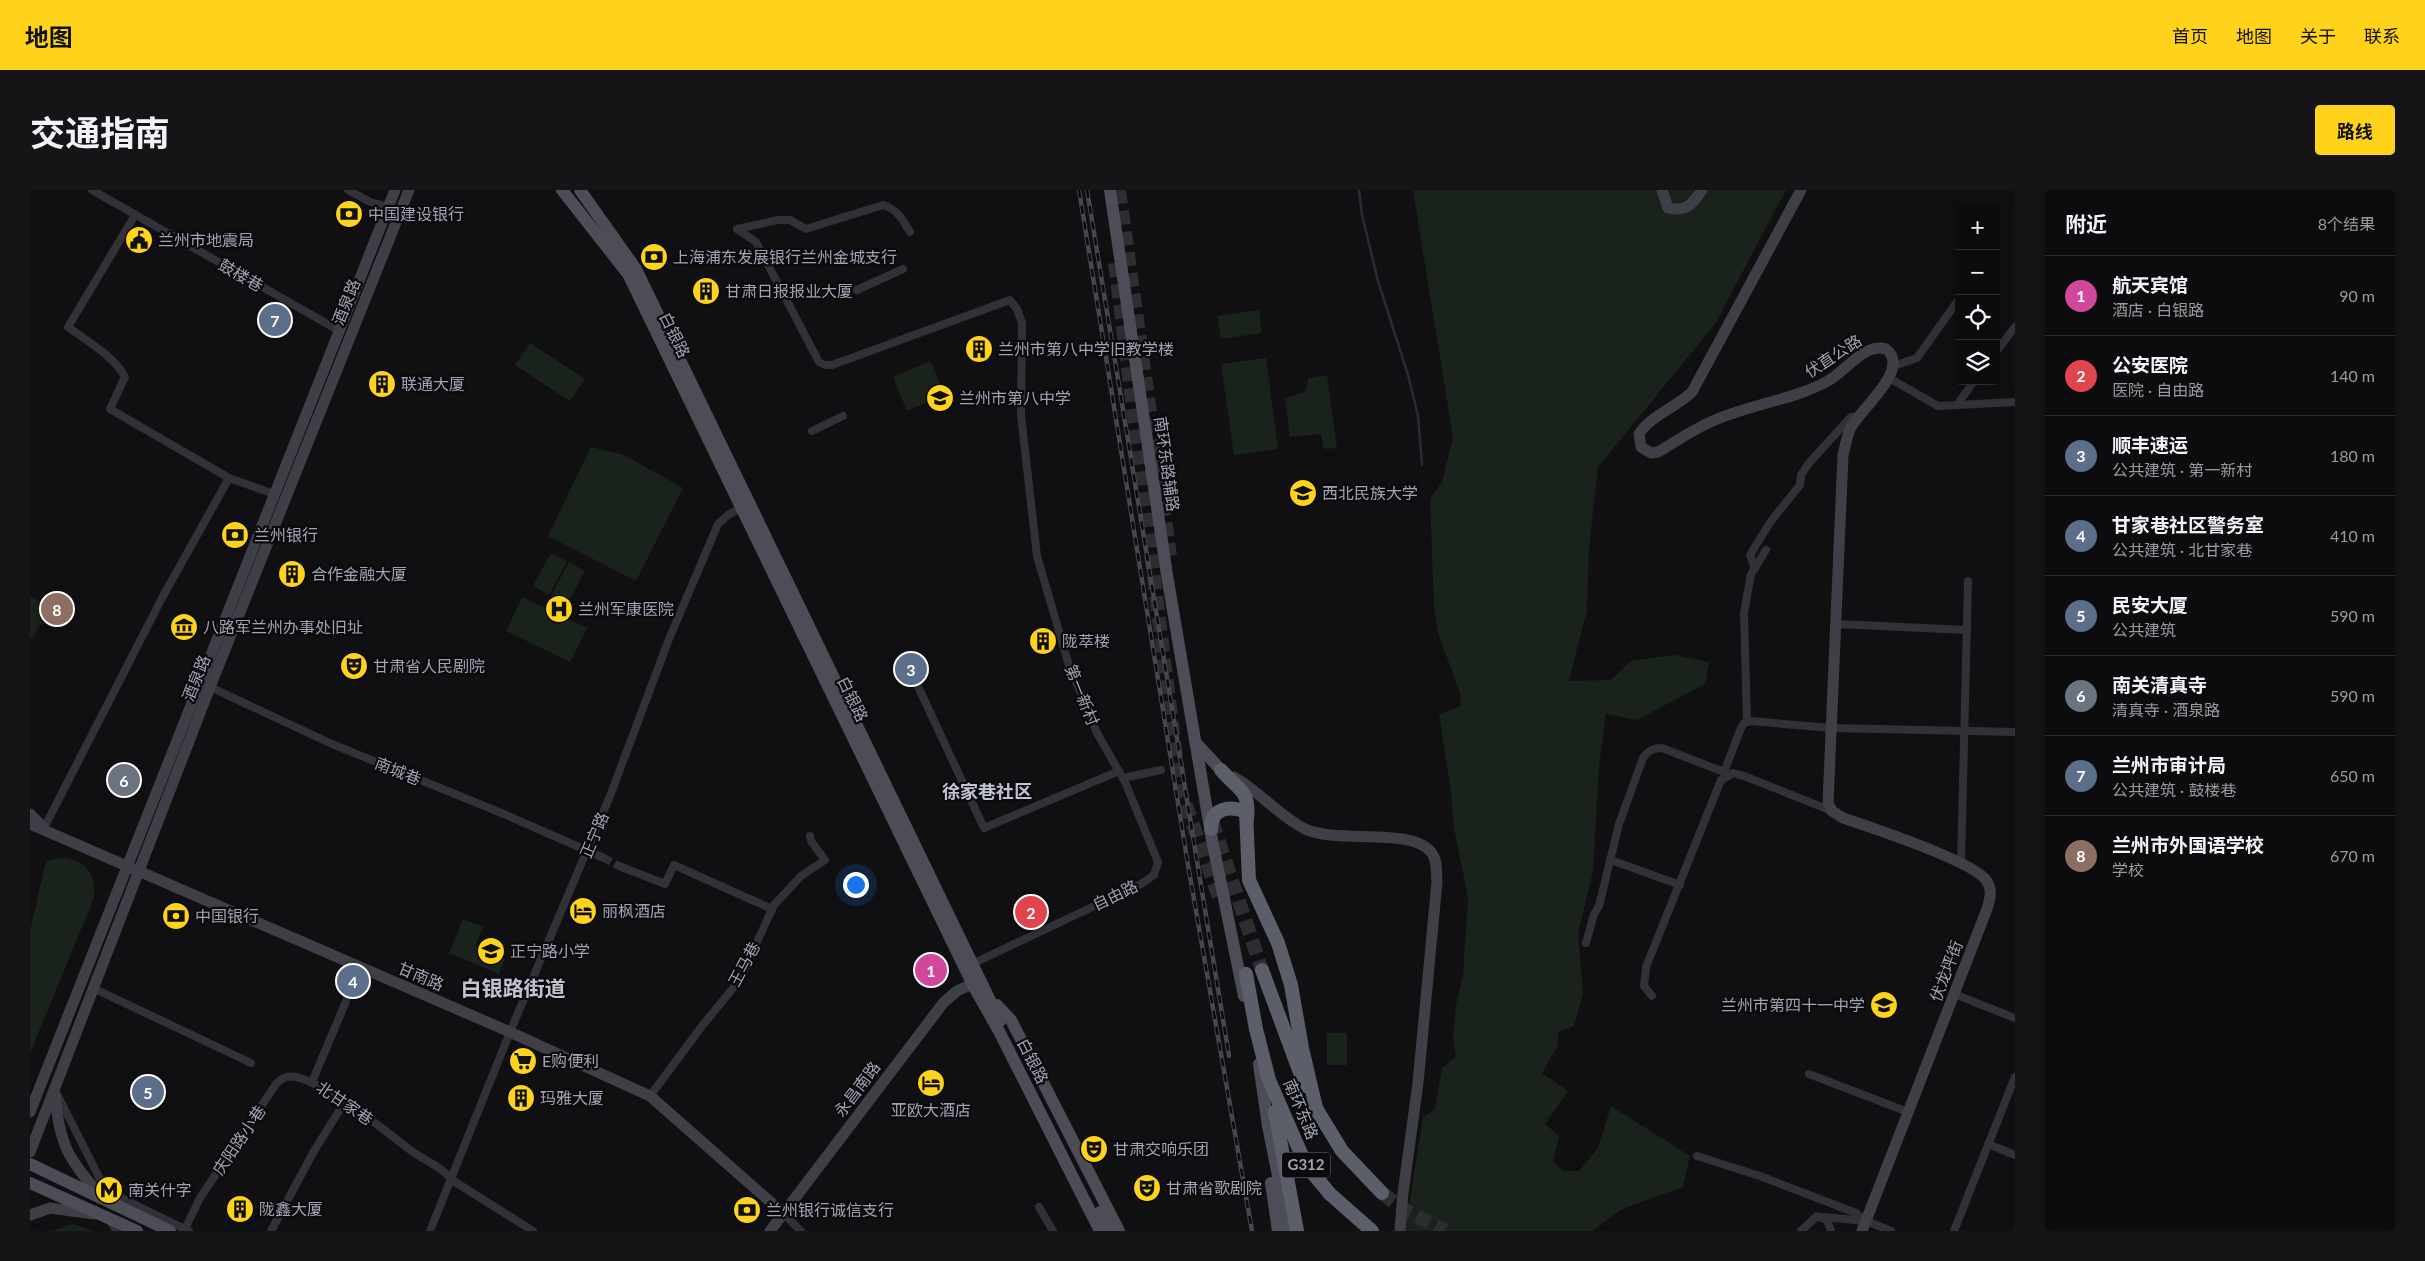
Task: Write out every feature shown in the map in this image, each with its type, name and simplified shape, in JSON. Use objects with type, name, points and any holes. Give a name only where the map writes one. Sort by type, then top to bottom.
[{"type":"highway","points":[[1221,770],[1247,796],[1249,805],[1247,819]]},
{"type":"highway","points":[[1210,829],[1211,820],[1215,813],[1225,808],[1232,807],[1246,812],[1249,880],[1278,943],[1291,985],[1302,1048],[1317,1112]]},
{"type":"highway","name":"南环东路","points":[[1262,970],[1299,1074],[1317,1112],[1342,1151],[1382,1193]]},
{"type":"highway","name":"南环东路","points":[[1246,974],[1256,1029],[1269,1080],[1284,1120],[1306,1166],[1330,1194],[1372,1231]]},
{"type":"highway","points":[[1269,1080],[1297,1231]]},
{"type":"main road","name":"酒泉路","points":[[30,1152],[95,989],[133,868],[274,494],[395,190]]},
{"type":"main road","name":"酒泉路","points":[[30,1112],[210,687],[409,190]]},
{"type":"main road","name":"白银路","points":[[562,190],[628,274],[747,505],[974,963],[977,982]]},
{"type":"main road","name":"白银路","points":[[580,190],[636,269],[747,505],[977,982],[1100,1231]]},
{"type":"main road","name":"南环东路辅路","points":[[1110,190],[1167,574],[1210,829],[1231,940],[1261,1073],[1268,1126]]},
{"type":"main road","points":[[1662,190],[1668,208],[1680,211],[1690,206],[1702,190]]},
{"type":"main road","name":"伏直公路","points":[[1801,190],[1692,392],[1678,405],[1646,423],[1639,434],[1641,447],[1652,453],[1658,452],[1714,420],[1807,391],[1830,380],[1876,347],[1890,352],[1894,366]]},
{"type":"main road","points":[[1832,811],[1828,803],[1843,455],[1850,428],[1889,378],[1894,366]]},
{"type":"main road","points":[[1196,743],[1221,770],[1237,778],[1305,828],[1340,836],[1383,836],[1414,842],[1431,852],[1436,863],[1437,882],[1420,1064],[1402,1193],[1400,1231]]},
{"type":"main road","name":"伏龙坪街","points":[[1832,811],[1843,818],[1961,863],[1979,873],[1986,880],[1990,889],[1990,899],[1864,1226]]},
{"type":"main road","name":"甘南路","points":[[30,814],[44,828]]},
{"type":"main road","name":"甘南路","points":[[30,824],[44,828],[360,968],[510,1032],[650,1096],[783,1213]]},
{"type":"main road","name":"永昌南路","points":[[770,1231],[944,1002],[957,991],[977,982]]},
{"type":"main road","points":[[986,1000],[994,1032],[1091,1231]]},
{"type":"main road","points":[[986,1000],[1011,1020],[1119,1231]]},
{"type":"main road","name":"白银路","points":[[1002,1032],[1110,1231]]},
{"type":"main road","points":[[30,1096],[42,1082]]},
{"type":"main road","points":[[55,1090],[60,1134],[65,1148],[91,1184],[105,1195]]},
{"type":"main road","points":[[1268,1126],[1266,1135],[1278,1231]]},
{"type":"main road","points":[[1268,1126],[1289,1231]]},
{"type":"main road","points":[[30,1164],[105,1195],[170,1231]]},
{"type":"main road","points":[[30,1183],[137,1231]]},
{"type":"main road","points":[[30,1215],[50,1208],[106,1216]]},
{"type":"street","name":"鼓楼巷","points":[[92,190],[338,330]]},
{"type":"street","points":[[348,190],[370,202],[401,210]]},
{"type":"street","name":"第一新村","points":[[910,232],[902,219],[891,208],[883,205],[806,230],[790,220],[778,220],[737,229],[756,242],[819,362],[824,365],[832,365],[1010,300],[1017,309],[1022,324],[1021,415],[1037,556],[1068,662],[1097,733],[1119,771]]},
{"type":"street","points":[[135,215],[68,327],[121,369],[125,377],[110,408],[229,478],[274,494]]},
{"type":"street","points":[[857,290],[903,269]]},
{"type":"street","points":[[1894,366],[1917,358],[1955,305]]},
{"type":"street","points":[[2000,347],[2015,327]]},
{"type":"street","points":[[1889,378],[1938,406],[2015,402]]},
{"type":"street","points":[[1956,405],[1971,385]]},
{"type":"street","points":[[812,431],[843,416]]},
{"type":"street","points":[[1754,569],[1750,555],[1771,521],[1800,485],[1801,475],[1805,469],[1851,416],[1859,416]]},
{"type":"street","points":[[44,828],[162,598],[229,478]]},
{"type":"street","name":"正宁路","points":[[430,1231],[510,1032],[610,796],[669,640],[718,524],[747,505]]},
{"type":"street","points":[[1652,996],[1644,986],[1646,967],[1721,780],[1726,774],[1741,728],[1747,722],[1744,613],[1751,574],[1766,550]]},
{"type":"street","points":[[1961,863],[1968,580]]},
{"type":"street","points":[[1836,624],[1967,630]]},
{"type":"street","points":[[904,680],[915,680],[984,828],[1119,771]]},
{"type":"street","name":"南城巷","points":[[210,687],[332,744],[604,858]]},
{"type":"street","points":[[1747,722],[1831,728],[2015,732]]},
{"type":"street","points":[[1586,943],[1594,914],[1599,906],[1619,824],[1643,758],[1654,748],[1662,748],[1726,774],[1733,773],[1744,776],[1832,811]]},
{"type":"street","points":[[1123,778],[1161,770]]},
{"type":"street","name":"自由路","points":[[974,963],[1141,884],[1154,874],[1158,862],[1156,855],[1119,771]]},
{"type":"street","name":"王马巷","points":[[650,1096],[702,1026],[739,981],[772,909],[801,876],[825,860],[810,836]]},
{"type":"street","points":[[1611,860],[1680,886]]},
{"type":"street","points":[[619,866],[665,884],[674,865],[772,909]]},
{"type":"street","name":"北甘家巷","points":[[360,968],[312,1082],[391,1134],[410,1150],[443,1169],[452,1180]]},
{"type":"street","points":[[95,989],[251,1063]]},
{"type":"street","points":[[1954,994],[2015,1018]]},
{"type":"street","points":[[1809,1074],[1908,1112]]},
{"type":"street","name":"庆阳路小巷","points":[[186,1230],[200,1198],[276,1084],[284,1077],[294,1076],[312,1082]]},
{"type":"street","points":[[1954,1231],[2015,1077]]},
{"type":"street","points":[[55,1090],[105,1195],[186,1230]]},
{"type":"street","points":[[271,1231],[314,1151],[344,1103]]},
{"type":"street","points":[[1988,1144],[2015,1155]]},
{"type":"street","points":[[1697,1156],[1760,1176],[1856,1213],[1864,1226]]},
{"type":"street","points":[[452,1180],[533,1231]]},
{"type":"street","points":[[1039,1206],[1053,1231]]},
{"type":"street","points":[[783,1213],[801,1231]]},
{"type":"street","points":[[106,1216],[117,1231]]},
{"type":"street","points":[[1801,1231],[1814,1218],[1824,1218],[1891,1231]]},
{"type":"street","points":[[1824,1218],[1830,1223],[1831,1231]]},
{"type":"shaded area","points":[[1413,190],[1786,190],[1715,324],[1598,467],[1589,548],[1587,610],[1569,681],[1611,680],[1631,661],[1674,655],[1709,662],[1705,684],[1637,720],[1606,714],[1599,767],[1593,871],[1578,933],[1583,994],[1574,1026],[1559,1032],[1557,1047],[1542,1073],[1568,1091],[1545,1124],[1559,1136],[1553,1162],[1563,1171],[1579,1171],[1598,1148],[1611,1106],[1690,1156],[1683,1187],[1622,1209],[1592,1231],[1405,1231],[1423,1117],[1435,1109],[1442,1068],[1456,1056],[1453,1036],[1456,1005],[1463,975],[1468,897],[1453,823],[1451,791],[1439,714],[1461,706],[1460,693],[1438,633],[1434,607],[1430,499],[1442,482],[1453,438]]},
{"type":"shaded area","points":[[1259,310],[1262,333],[1221,339],[1217,316]]},
{"type":"shaded area","points":[[530,343],[585,379],[570,401],[515,365]]},
{"type":"shaded area","points":[[1266,358],[1278,449],[1234,455],[1221,364]]},
{"type":"shaded area","points":[[930,361],[945,394],[907,411],[893,377]]},
{"type":"shaded area","points":[[1327,375],[1337,448],[1324,449],[1321,434],[1290,437],[1285,399],[1306,391],[1308,378]]},
{"type":"shaded area","points":[[591,447],[624,455],[683,488],[636,581],[548,536]]},
{"type":"shaded area","points":[[551,553],[567,561],[549,595],[533,586]]},
{"type":"shaded area","points":[[569,562],[585,571],[567,604],[551,596]]},
{"type":"shaded area","points":[[30,596],[50,607],[32,639],[30,638]]},
{"type":"shaded area","points":[[522,597],[587,628],[570,662],[506,631]]},
{"type":"shaded area","points":[[62,858],[78,862],[88,870],[93,883],[94,898],[30,1053],[30,931],[46,861]]},
{"type":"shaded area","points":[[463,919],[483,927],[475,946],[505,959],[499,974],[449,953]]},
{"type":"shaded area","points":[[1327,1033],[1347,1033],[1347,1065],[1327,1065]]},
{"type":"shaded area","points":[[73,1224],[93,1231],[52,1231]]},
{"type":"waterway","points":[[1359,190],[1362,215],[1378,281],[1408,375],[1418,416],[1422,465]]},
{"type":"tunnel","points":[[1119,190],[1170,556]]},
{"type":"tunnel","points":[[1115,263],[1180,789],[1220,900]]},
{"type":"tunnel","points":[[1212,821],[1262,970]]},
{"type":"tunnel","points":[[604,858],[619,866]]},
{"type":"tunnel","points":[[1382,1193],[1405,1210],[1445,1231]]},
{"type":"railway","points":[[1079,190],[1188,865],[1252,1231]]},
{"type":"railway","points":[[1087,190],[1229,1056]]},
{"type":"place","name":"中国建设银行","points":[[349,214]]},
{"type":"place","name":"兰州市地震局","points":[[139,240]]},
{"type":"place","name":"上海浦东发展银行兰州金城支行","points":[[654,257]]},
{"type":"place","name":"甘肃日报报业大厦","points":[[706,291]]},
{"type":"place","name":"兰州市审计局","points":[[275,320]]},
{"type":"place","name":"兰州市第八中学旧教学楼","points":[[979,349]]},
{"type":"place","name":"联通大厦","points":[[382,384]]},
{"type":"place","name":"兰州市第八中学","points":[[940,398]]},
{"type":"place","name":"西北民族大学","points":[[1303,493]]},
{"type":"place","name":"兰州银行","points":[[235,535]]},
{"type":"place","name":"合作金融大厦","points":[[292,574]]},
{"type":"place","name":"兰州市外国语学校","points":[[57,609]]},
{"type":"place","name":"兰州军康医院","points":[[559,609]]},
{"type":"place","name":"八路军兰州办事处旧址","points":[[184,627]]},
{"type":"place","name":"陇萃楼","points":[[1043,641]]},
{"type":"place","name":"甘肃省人民剧院","points":[[354,666]]},
{"type":"place","name":"顺丰速运","points":[[911,669]]},
{"type":"place","name":"南关清真寺","points":[[124,780]]},
{"type":"place","name":"丽枫酒店","points":[[583,911]]},
{"type":"place","name":"公安医院","points":[[1031,912]]},
{"type":"place","name":"中国银行","points":[[176,916]]},
{"type":"place","name":"正宁路小学","points":[[491,951]]},
{"type":"place","name":"航天宾馆","points":[[931,970]]},
{"type":"place","name":"甘家巷社区警务室","points":[[353,981]]},
{"type":"place","name":"兰州市第四十一中学","points":[[1884,1005]]},
{"type":"place","name":"E购便利","points":[[523,1061]]},
{"type":"place","name":"亚欧大酒店","points":[[931,1083]]},
{"type":"place","name":"民安大厦","points":[[148,1092]]},
{"type":"place","name":"玛雅大厦","points":[[521,1098]]},
{"type":"place","name":"甘肃交响乐团","points":[[1094,1149]]},
{"type":"place","name":"甘肃省歌剧院","points":[[1147,1188]]},
{"type":"place","name":"南关什字","points":[[109,1190]]},
{"type":"place","name":"陇鑫大厦","points":[[240,1209]]},
{"type":"place","name":"兰州银行诚信支行","points":[[747,1210]]},
{"type":"district","name":"徐家巷社区","points":[[987,792]]},
{"type":"district","name":"白银路街道","points":[[513,989]]}]
